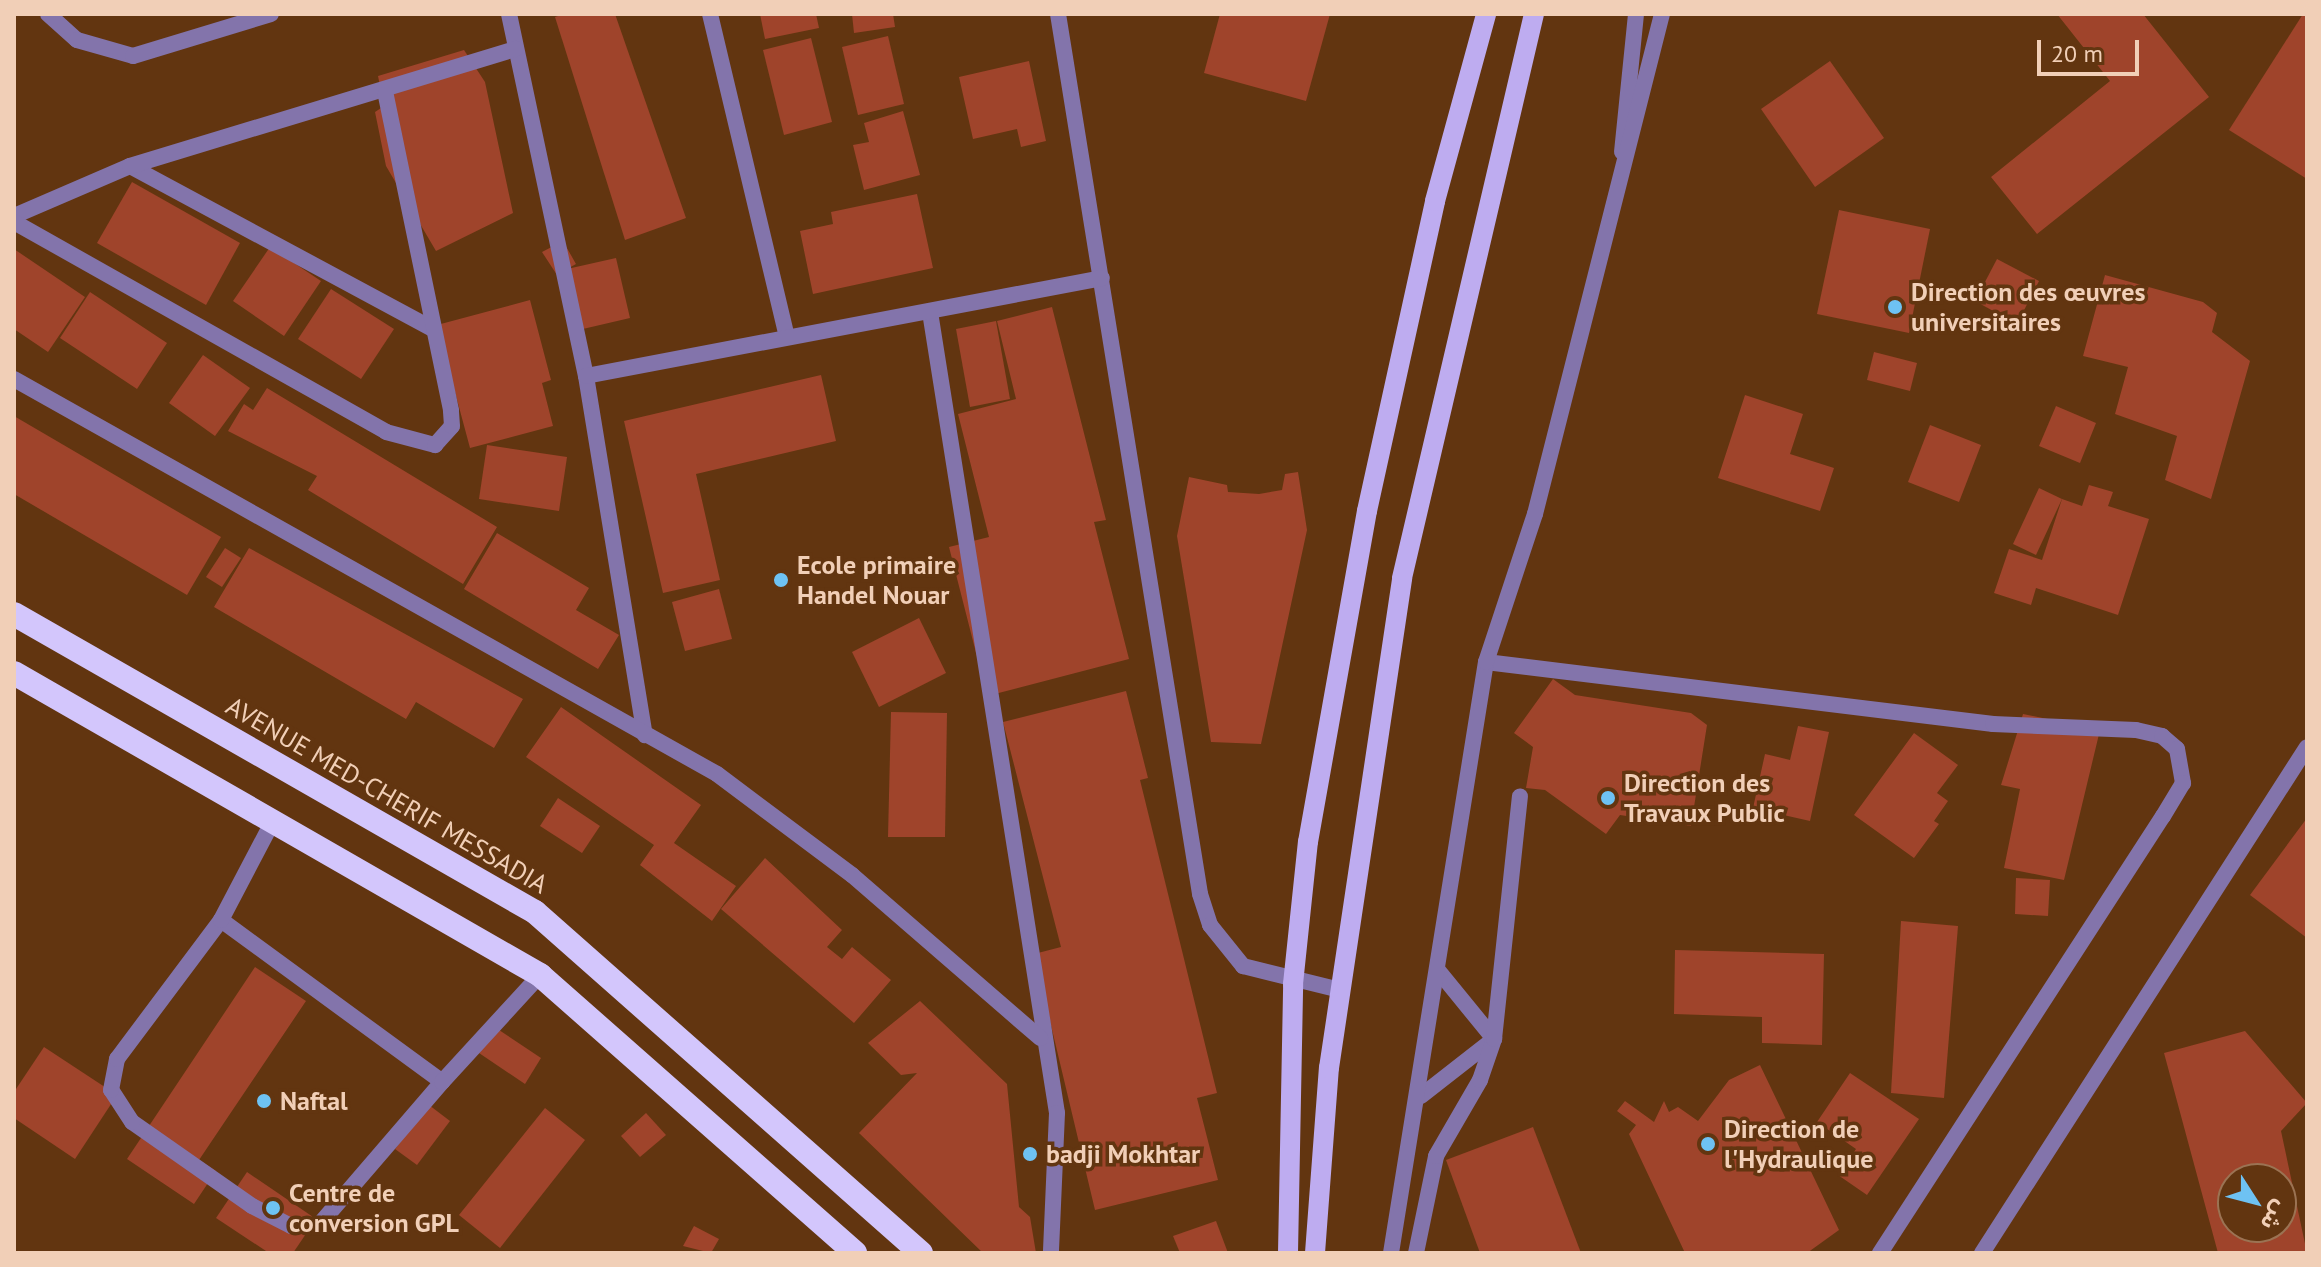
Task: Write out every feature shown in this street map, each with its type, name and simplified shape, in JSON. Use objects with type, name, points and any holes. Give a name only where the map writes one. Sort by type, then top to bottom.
[{"type":"highway","name":"AVENUE MED-CHERIF MESSADIA","points":[[14,614],[535,912],[921,1253]]},
{"type":"highway","points":[[14,673],[540,975],[855,1253]]},
{"type":"highway","points":[[768,1179],[831,1253]]},
{"type":"main road","points":[[1288,1253],[1293,984],[1308,842],[1367,511],[1435,201],[1486,14]]},
{"type":"main road","points":[[1315,1253],[1340,990],[1402,578],[1534,14]]},
{"type":"street","points":[[48,14],[77,40],[133,56],[271,14]]},
{"type":"street","points":[[509,14],[586,376],[645,735]]},
{"type":"street","points":[[710,14],[787,336]]},
{"type":"street","points":[[1058,14],[1200,894],[1224,949],[1243,966],[1293,984],[1340,990]]},
{"type":"street","points":[[1618,189],[1636,14]]},
{"type":"street","points":[[1391,1253],[1421,1096],[1437,969],[1486,662],[1535,514],[1662,14]]},
{"type":"street","points":[[14,219],[130,166],[386,95],[516,49]]},
{"type":"street","points":[[14,219],[351,413],[422,445],[435,445],[452,426],[386,95]]},
{"type":"street","points":[[130,166],[431,328]]},
{"type":"street","points":[[586,376],[1102,278]]},
{"type":"street","points":[[930,312],[1040,1038],[1057,1113],[1051,1253]]},
{"type":"street","points":[[14,379],[717,774],[852,875],[1040,1038]]},
{"type":"street","points":[[1486,662],[1993,724],[2136,730],[2162,736],[2177,749],[2183,783],[1880,1253]]},
{"type":"street","points":[[1982,1253],[2307,747]]},
{"type":"street","points":[[1416,1253],[1436,1156],[1494,1039],[1520,796]]},
{"type":"street","points":[[273,821],[221,920],[117,1059],[111,1090],[132,1122],[273,1219],[319,1225],[442,1082],[540,975]]},
{"type":"street","points":[[221,920],[442,1082]]},
{"type":"street","points":[[1437,969],[1494,1039]]},
{"type":"street","points":[[1421,1096],[1494,1039]]},
{"type":"building","points":[[564,14],[615,14],[686,218],[625,240],[555,17]]},
{"type":"building","points":[[760,14],[816,14],[819,28],[765,39]]},
{"type":"building","points":[[852,14],[893,14],[895,27],[854,33]]},
{"type":"building","points":[[1220,14],[1330,14],[1306,101],[1204,73]]},
{"type":"building","points":[[2057,14],[2143,14],[2209,97],[2037,234],[1991,177],[2110,81]]},
{"type":"building","points":[[2303,14],[2307,14],[2307,179],[2229,130]]},
{"type":"building","points":[[888,36],[904,104],[858,115],[842,47]]},
{"type":"building","points":[[811,38],[832,122],[784,135],[763,50]]},
{"type":"building","points":[[464,50],[485,82],[513,213],[436,251],[386,166],[375,112],[384,106],[378,76]]},
{"type":"building","points":[[1029,61],[1046,141],[1021,147],[1017,129],[973,139],[959,77]]},
{"type":"building","points":[[1830,61],[1884,138],[1815,187],[1761,109]]},
{"type":"building","points":[[903,111],[920,175],[864,190],[853,145],[869,142],[864,123]]},
{"type":"building","points":[[132,182],[240,243],[206,305],[97,243]]},
{"type":"building","points":[[917,194],[933,268],[813,294],[800,231],[833,224],[831,212]]},
{"type":"building","points":[[1839,210],[1930,229],[1909,333],[1817,314]]},
{"type":"building","points":[[563,241],[576,264],[567,269],[616,258],[630,318],[570,332],[557,275],[542,252]]},
{"type":"building","points":[[270,247],[321,281],[284,336],[233,301]]},
{"type":"building","points":[[14,249],[85,297],[48,352],[14,329]]},
{"type":"building","points":[[1997,259],[2039,281],[2017,324],[1975,301]]},
{"type":"building","points":[[2105,275],[2203,302],[2217,313],[2212,332],[2250,361],[2211,499],[2165,480],[2177,436],[2115,414],[2128,367],[2083,356]]},
{"type":"building","points":[[331,289],[394,329],[361,379],[298,339]]},
{"type":"building","points":[[90,292],[167,343],[137,389],[60,338]]},
{"type":"building","points":[[530,300],[551,380],[542,383],[553,426],[470,448],[437,325]]},
{"type":"building","points":[[1052,307],[1106,520],[1094,522],[1129,659],[987,696],[949,547],[989,537],[958,414],[1016,399],[997,321]]},
{"type":"building","points":[[996,321],[1010,399],[970,407],[956,329]]},
{"type":"building","points":[[1874,352],[1917,363],[1910,391],[1867,380]]},
{"type":"building","points":[[203,355],[250,388],[215,436],[169,403]]},
{"type":"building","points":[[821,375],[836,441],[696,474],[720,580],[663,593],[624,421]]},
{"type":"building","points":[[267,388],[497,527],[463,584],[308,490],[317,476],[228,431],[244,404],[253,410]]},
{"type":"building","points":[[1745,395],[1803,414],[1790,454],[1834,468],[1820,511],[1718,478]]},
{"type":"building","points":[[2056,406],[2096,423],[2080,463],[2039,446]]},
{"type":"building","points":[[14,416],[221,537],[187,595],[14,494]]},
{"type":"building","points":[[1930,425],[1981,445],[1959,502],[1908,482]]},
{"type":"building","points":[[487,445],[567,457],[559,511],[479,499]]},
{"type":"building","points":[[1298,472],[1307,530],[1261,744],[1211,742],[1177,536],[1189,477],[1227,485],[1228,492],[1259,494],[1282,490],[1285,474]]},
{"type":"building","points":[[2089,485],[2113,492],[2108,506],[2149,519],[2118,615],[2036,588],[2031,605],[1994,593],[2009,549],[2042,560],[2062,499],[2082,506]]},
{"type":"building","points":[[2039,488],[2062,499],[2036,555],[2013,544]]},
{"type":"building","points":[[497,533],[589,588],[576,610],[619,635],[598,669],[464,589]]},
{"type":"building","points":[[225,548],[241,558],[222,587],[206,577]]},
{"type":"building","points":[[249,548],[523,699],[494,748],[416,702],[406,719],[214,607]]},
{"type":"building","points":[[719,589],[732,639],[685,651],[672,602]]},
{"type":"building","points":[[919,618],[946,673],[879,707],[852,652]]},
{"type":"building","points":[[1553,679],[1575,695],[1691,713],[1707,725],[1691,826],[1620,815],[1606,834],[1545,790],[1526,788],[1533,747],[1514,733]]},
{"type":"building","points":[[1126,691],[1148,778],[1140,780],[1217,1093],[1197,1098],[1218,1180],[1095,1210],[1034,954],[1061,947],[1003,722]]},
{"type":"building","points":[[561,707],[701,805],[674,843],[736,886],[712,921],[640,865],[654,845],[526,757]]},
{"type":"building","points":[[891,712],[947,713],[945,837],[888,837]]},
{"type":"building","points":[[2023,714],[2100,730],[2064,880],[2004,868],[2020,789],[2001,785]]},
{"type":"building","points":[[1798,726],[1829,732],[1810,821],[1753,808],[1765,754],[1790,760]]},
{"type":"building","points":[[1914,733],[1958,765],[1937,793],[1948,801],[1934,821],[1939,824],[1914,858],[1854,815]]},
{"type":"building","points":[[558,798],[600,826],[582,853],[540,826]]},
{"type":"building","points":[[2307,818],[2307,938],[2250,895]]},
{"type":"building","points":[[765,858],[842,930],[827,947],[842,959],[852,947],[891,980],[854,1023],[721,909]]},
{"type":"building","points":[[2016,878],[2050,880],[2048,916],[2015,914]]},
{"type":"building","points":[[1901,921],[1958,926],[1944,1098],[1891,1093]]},
{"type":"building","points":[[1675,950],[1824,954],[1822,1045],[1762,1043],[1762,1017],[1674,1014]]},
{"type":"building","points":[[255,967],[306,1001],[199,1160],[216,1171],[194,1204],[127,1159]]},
{"type":"building","points":[[920,1001],[1007,1084],[1019,1207],[1030,1217],[1036,1253],[983,1253],[859,1133],[917,1073],[901,1075],[868,1043]]},
{"type":"building","points":[[496,1028],[541,1058],[525,1084],[479,1053]]},
{"type":"building","points":[[2245,1031],[2307,1103],[2281,1131],[2288,1163],[2217,1163],[2217,1243],[2297,1243],[2297,1206],[2307,1253],[2218,1253],[2164,1053]]},
{"type":"building","points":[[44,1047],[117,1095],[75,1159],[14,1118],[14,1092]]},
{"type":"building","points":[[1760,1065],[1839,1230],[1807,1253],[1685,1253],[1629,1134],[1636,1125],[1617,1111],[1625,1101],[1654,1122],[1664,1101],[1669,1112],[1678,1107],[1698,1121],[1729,1080]]},
{"type":"building","points":[[1850,1073],[1919,1119],[1867,1195],[1838,1175],[1856,1149],[1817,1122]]},
{"type":"building","points":[[429,1105],[450,1121],[417,1165],[395,1149]]},
{"type":"building","points":[[545,1108],[585,1140],[500,1248],[459,1215]]},
{"type":"building","points":[[646,1113],[666,1135],[640,1157],[621,1136]]},
{"type":"building","points":[[1533,1127],[1581,1253],[1480,1253],[1446,1160]]},
{"type":"building","points":[[247,1172],[316,1219],[293,1253],[269,1253],[216,1218]]},
{"type":"building","points":[[1216,1221],[1228,1253],[1180,1253],[1173,1236]]},
{"type":"building","points":[[694,1226],[719,1239],[711,1253],[683,1246]]},
{"type":"place","name":"Direction des œuvres universitaires","points":[[1895,307]]},
{"type":"place","name":"Ecole primaire Handel Nouar","points":[[781,580]]},
{"type":"place","name":"Direction des Travaux Public","points":[[1608,798]]},
{"type":"place","name":"Naftal","points":[[264,1101]]},
{"type":"place","name":"Direction de l'Hydraulique","points":[[1708,1144]]},
{"type":"place","name":"badji Mokhtar","points":[[1030,1154]]},
{"type":"place","name":"Centre de conversion GPL","points":[[273,1208]]}]
